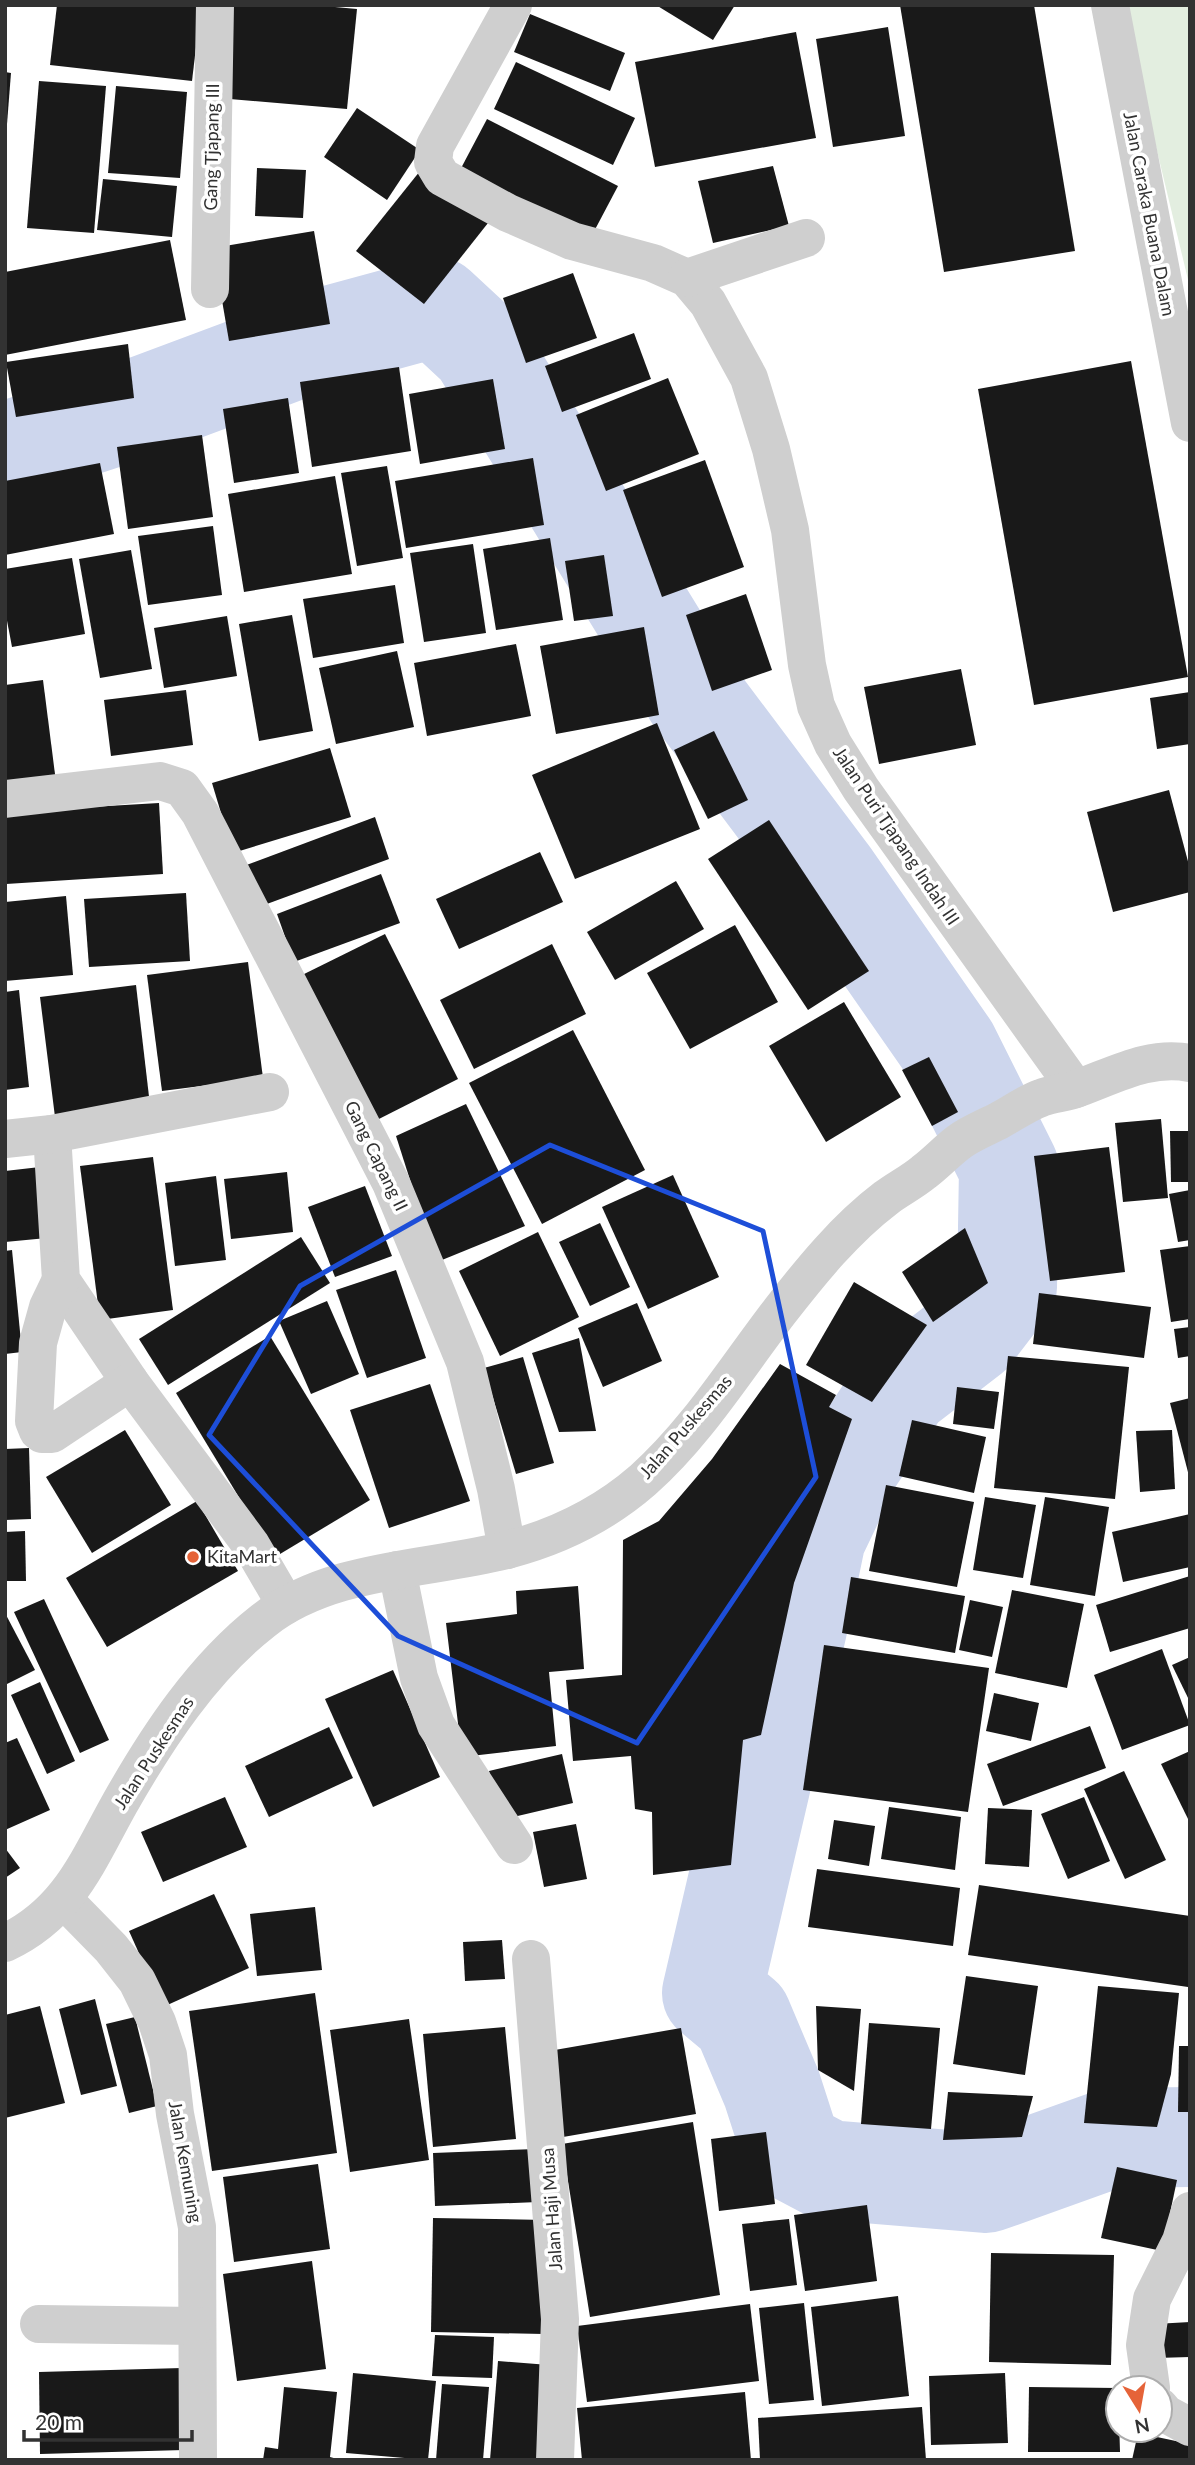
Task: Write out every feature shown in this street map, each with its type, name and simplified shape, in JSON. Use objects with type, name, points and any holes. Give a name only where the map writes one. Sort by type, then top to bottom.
[{"type":"street","name":"Gang Tjapang III","points":[[210,289],[215,5]]},
{"type":"street","name":"Jalan Puri Tjapang Indah III","points":[[513,5],[435,146],[433,162],[442,177],[508,213],[572,241],[653,263],[687,278],[708,303],[749,378],[760,414],[790,530],[807,665],[816,706],[833,744],[860,789],[1059,1094]]},
{"type":"street","name":"Jalan Caraka Buana Dalam","points":[[1110,5],[1190,423]]},
{"type":"street","points":[[687,278],[806,238]]},
{"type":"street","name":"Gang Capang II","points":[[5,800],[160,781],[182,788],[200,813],[391,1183],[465,1362],[496,1489],[507,1550]]},
{"type":"street","name":"Jalan Puskesmas","points":[[5,1943],[43,1920],[64,1900],[91,1860],[119,1805],[177,1714],[222,1659],[263,1620],[286,1605],[331,1587],[397,1570],[507,1550],[562,1531],[592,1517],[643,1480],[703,1413],[781,1309],[859,1221],[960,1141],[1059,1094],[1130,1068],[1174,1060],[1190,1063]]},
{"type":"street","points":[[5,1139],[52,1134],[270,1092]]},
{"type":"street","points":[[52,1134],[61,1280],[48,1307],[37,1343],[34,1421],[38,1431],[51,1434],[130,1382]]},
{"type":"street","points":[[61,1280],[130,1382],[251,1545],[286,1605]]},
{"type":"street","points":[[397,1570],[419,1678],[436,1725],[514,1845]]},
{"type":"street","name":"Jalan Kemuning","points":[[64,1900],[111,1948],[137,1982],[157,2022],[168,2054],[175,2115],[197,2227],[198,2460]]},
{"type":"street","name":"Jalan Haji Musa","points":[[531,1959],[560,2319],[555,2460]]},
{"type":"street","points":[[1149,2374],[1145,2345],[1152,2299],[1181,2241],[1190,2211]]},
{"type":"street","points":[[39,2324],[197,2326]]},
{"type":"street","points":[[1174,2418],[1190,2427]]},
{"type":"highlighted area","points":[[550,1145],[763,1231],[816,1477],[637,1743],[398,1636],[209,1435],[300,1286]]},
{"type":"green space","points":[[1122,5],[1190,5],[1190,288]]},
{"type":"building","points":[[57,5],[201,5],[192,81],[50,65]]},
{"type":"building","points":[[226,5],[313,5],[357,9],[347,109],[218,98]]},
{"type":"building","points":[[656,5],[735,5],[713,40]]},
{"type":"building","points":[[900,5],[1034,5],[1075,251],[944,272]]},
{"type":"building","points":[[530,14],[625,53],[610,91],[514,52]]},
{"type":"building","points":[[888,27],[905,136],[833,147],[816,39]]},
{"type":"building","points":[[796,32],[816,138],[655,167],[635,62]]},
{"type":"building","points":[[516,62],[635,118],[613,165],[494,109]]},
{"type":"building","points":[[5,72],[11,73],[7,124],[5,123]]},
{"type":"building","points":[[39,81],[106,86],[94,233],[27,228]]},
{"type":"building","points":[[116,86],[187,92],[180,178],[108,173]]},
{"type":"building","points":[[357,108],[420,150],[387,200],[324,157]]},
{"type":"building","points":[[487,119],[618,186],[590,239],[459,172]]},
{"type":"building","points":[[773,166],[789,226],[713,243],[698,181]]},
{"type":"building","points":[[257,168],[306,170],[303,218],[255,216]]},
{"type":"building","points":[[420,171],[488,223],[424,304],[356,251]]},
{"type":"building","points":[[103,179],[177,186],[172,237],[97,230]]},
{"type":"building","points":[[314,231],[330,324],[229,341],[213,248]]},
{"type":"building","points":[[170,240],[186,320],[5,355],[5,272]]},
{"type":"building","points":[[573,273],[597,338],[526,363],[503,298]]},
{"type":"building","points":[[634,333],[651,379],[562,412],[545,366]]},
{"type":"building","points":[[128,344],[134,398],[16,417],[6,362]]},
{"type":"building","points":[[1131,361],[1188,677],[1034,705],[978,389]]},
{"type":"building","points":[[399,367],[411,451],[312,467],[300,382]]},
{"type":"building","points":[[668,378],[699,454],[606,491],[576,415]]},
{"type":"building","points":[[493,379],[505,449],[420,464],[409,394]]},
{"type":"building","points":[[288,398],[299,473],[234,483],[223,409]]},
{"type":"building","points":[[202,435],[213,517],[128,529],[117,447]]},
{"type":"building","points":[[533,458],[544,525],[406,548],[395,481]]},
{"type":"building","points":[[705,460],[744,567],[662,597],[623,490]]},
{"type":"building","points":[[100,463],[114,534],[5,555],[5,481]]},
{"type":"building","points":[[387,466],[403,558],[357,566],[341,473]]},
{"type":"building","points":[[335,476],[352,574],[244,592],[228,494]]},
{"type":"building","points":[[213,526],[222,595],[148,605],[138,536]]},
{"type":"building","points":[[550,538],[563,620],[496,630],[483,549]]},
{"type":"building","points":[[473,544],[486,633],[424,642],[410,553]]},
{"type":"building","points":[[131,550],[152,669],[100,678],[79,559]]},
{"type":"building","points":[[604,555],[613,616],[574,621],[565,561]]},
{"type":"building","points":[[72,558],[85,634],[12,647],[5,610],[5,569]]},
{"type":"building","points":[[395,585],[404,643],[313,658],[303,599]]},
{"type":"building","points":[[746,594],[772,670],[712,691],[686,615]]},
{"type":"building","points":[[292,615],[313,731],[259,741],[239,624]]},
{"type":"building","points":[[227,616],[237,676],[164,688],[154,628]]},
{"type":"building","points":[[644,627],[659,715],[556,734],[540,646]]},
{"type":"building","points":[[516,644],[531,716],[427,736],[414,663]]},
{"type":"building","points":[[397,651],[414,727],[336,744],[319,668]]},
{"type":"building","points":[[961,669],[976,745],[879,764],[864,687]]},
{"type":"building","points":[[43,680],[56,782],[5,789],[5,685]]},
{"type":"building","points":[[186,690],[193,745],[111,756],[104,700]]},
{"type":"building","points":[[1190,692],[1190,744],[1157,749],[1150,698]]},
{"type":"building","points":[[657,723],[700,829],[575,879],[532,775]]},
{"type":"building","points":[[714,731],[748,800],[708,819],[674,750]]},
{"type":"building","points":[[330,748],[351,817],[233,853],[212,783]]},
{"type":"building","points":[[1169,790],[1190,869],[1190,892],[1113,912],[1087,812]]},
{"type":"building","points":[[159,803],[163,874],[6,884],[5,812]]},
{"type":"building","points":[[375,817],[389,859],[256,908],[241,867]]},
{"type":"building","points":[[769,820],[869,971],[808,1010],[708,859]]},
{"type":"building","points":[[540,852],[563,902],[459,949],[436,899]]},
{"type":"building","points":[[381,874],[400,923],[294,962],[277,914]]},
{"type":"building","points":[[676,881],[704,929],[615,980],[587,932]]},
{"type":"building","points":[[186,893],[190,961],[89,967],[84,899]]},
{"type":"building","points":[[66,896],[73,975],[5,981],[5,902]]},
{"type":"building","points":[[735,925],[778,1002],[690,1049],[647,973]]},
{"type":"building","points":[[385,934],[458,1079],[367,1125],[294,979]]},
{"type":"building","points":[[552,944],[586,1014],[474,1069],[440,1000]]},
{"type":"building","points":[[248,962],[263,1078],[162,1091],[147,975]]},
{"type":"building","points":[[136,985],[150,1105],[55,1117],[40,997]]},
{"type":"building","points":[[19,990],[29,1087],[5,1090],[5,992]]},
{"type":"building","points":[[844,1002],[901,1097],[826,1142],[769,1046]]},
{"type":"building","points":[[573,1030],[645,1170],[542,1224],[469,1083]]},
{"type":"building","points":[[929,1057],[958,1112],[932,1126],[902,1070]]},
{"type":"building","points":[[466,1104],[525,1226],[442,1260],[418,1205],[396,1136]]},
{"type":"building","points":[[1161,1119],[1168,1198],[1123,1202],[1115,1123]]},
{"type":"building","points":[[1170,1131],[1190,1131],[1190,1182],[1171,1182]]},
{"type":"building","points":[[1109,1147],[1125,1272],[1050,1281],[1034,1156]]},
{"type":"building","points":[[153,1157],[173,1310],[100,1320],[80,1166]]},
{"type":"building","points":[[40,1167],[47,1238],[5,1242],[5,1171]]},
{"type":"building","points":[[287,1172],[293,1232],[231,1239],[224,1179]]},
{"type":"building","points":[[673,1175],[719,1277],[648,1309],[602,1207]]},
{"type":"building","points":[[216,1176],[226,1260],[175,1266],[165,1183]]},
{"type":"building","points":[[365,1186],[392,1256],[335,1277],[308,1207]]},
{"type":"building","points":[[1190,1190],[1190,1240],[1178,1242],[1169,1194]]},
{"type":"building","points":[[600,1223],[630,1287],[590,1306],[559,1242]]},
{"type":"building","points":[[965,1228],[988,1283],[933,1322],[902,1272]]},
{"type":"building","points":[[538,1232],[579,1317],[500,1356],[459,1271]]},
{"type":"building","points":[[301,1237],[330,1283],[168,1385],[139,1339]]},
{"type":"building","points":[[1190,1246],[1190,1319],[1171,1322],[1160,1250]]},
{"type":"building","points":[[12,1250],[22,1352],[5,1354],[5,1251]]},
{"type":"building","points":[[396,1270],[426,1358],[367,1378],[336,1290]]},
{"type":"building","points":[[854,1282],[927,1325],[872,1402],[806,1365]]},
{"type":"building","points":[[1039,1293],[1151,1307],[1144,1358],[1033,1344]]},
{"type":"building","points":[[327,1301],[359,1374],[311,1394],[279,1321]]},
{"type":"building","points":[[637,1303],[662,1361],[603,1387],[578,1328]]},
{"type":"building","points":[[1190,1327],[1190,1356],[1178,1358],[1174,1329]]},
{"type":"building","points":[[270,1336],[370,1500],[275,1557],[176,1393]]},
{"type":"building","points":[[579,1338],[596,1431],[559,1432],[532,1353]]},
{"type":"building","points":[[1008,1356],[1129,1367],[1115,1499],[994,1488]]},
{"type":"building","points":[[523,1357],[554,1463],[516,1474],[484,1368]]},
{"type":"building","points":[[780,1364],[836,1395],[829,1407],[852,1419],[794,1583],[761,1735],[743,1740],[731,1865],[653,1875],[652,1812],[635,1809],[631,1756],[573,1761],[566,1680],[622,1675],[623,1540],[659,1521],[712,1459]]},
{"type":"building","points":[[430,1384],[470,1501],[389,1528],[350,1410]]},
{"type":"building","points":[[957,1387],[999,1392],[994,1429],[953,1424]]},
{"type":"building","points":[[1190,1398],[1190,1476],[1189,1476],[1170,1403]]},
{"type":"building","points":[[912,1420],[986,1437],[974,1493],[899,1476]]},
{"type":"building","points":[[125,1430],[171,1505],[92,1553],[46,1477]]},
{"type":"building","points":[[1172,1430],[1175,1489],[1140,1492],[1136,1431]]},
{"type":"building","points":[[29,1448],[31,1519],[5,1520],[5,1449]]},
{"type":"building","points":[[886,1485],[974,1502],[957,1587],[869,1571]]},
{"type":"building","points":[[985,1497],[1036,1505],[1023,1578],[973,1570]]},
{"type":"building","points":[[1045,1497],[1109,1507],[1095,1596],[1030,1585]]},
{"type":"building","points":[[197,1501],[238,1571],[107,1647],[66,1578]]},
{"type":"building","points":[[1190,1514],[1190,1567],[1123,1582],[1112,1532]]},
{"type":"building","points":[[25,1531],[26,1581],[5,1581],[5,1532]]},
{"type":"building","points":[[1190,1576],[1190,1628],[1110,1652],[1096,1605]]},
{"type":"building","points":[[851,1577],[965,1596],[955,1653],[842,1633]]},
{"type":"building","points":[[578,1586],[584,1669],[549,1672],[556,1746],[462,1757],[446,1623],[517,1614],[516,1591]]},
{"type":"building","points":[[1012,1590],[1084,1604],[1067,1688],[995,1673]]},
{"type":"building","points":[[44,1599],[109,1740],[80,1753],[14,1612]]},
{"type":"building","points":[[970,1600],[1003,1607],[992,1657],[959,1650]]},
{"type":"building","points":[[5,1613],[35,1670],[5,1685]]},
{"type":"building","points":[[824,1645],[989,1668],[968,1812],[803,1790]]},
{"type":"building","points":[[1162,1649],[1190,1725],[1122,1750],[1094,1675]]},
{"type":"building","points":[[1190,1657],[1190,1702],[1172,1665]]},
{"type":"building","points":[[393,1670],[440,1777],[373,1807],[325,1699]]},
{"type":"building","points":[[40,1682],[75,1761],[47,1774],[11,1695]]},
{"type":"building","points":[[994,1693],[1039,1703],[1031,1741],[986,1731]]},
{"type":"building","points":[[1090,1726],[1106,1768],[1003,1806],[987,1764]]},
{"type":"building","points":[[329,1727],[353,1778],[269,1817],[245,1766]]},
{"type":"building","points":[[17,1738],[50,1810],[5,1830],[5,1743]]},
{"type":"building","points":[[1190,1751],[1190,1823],[1161,1764]]},
{"type":"building","points":[[562,1754],[573,1803],[501,1820],[489,1771]]},
{"type":"building","points":[[1124,1771],[1166,1860],[1125,1879],[1084,1789]]},
{"type":"building","points":[[225,1797],[247,1847],[163,1882],[141,1832]]},
{"type":"building","points":[[1084,1797],[1110,1861],[1068,1879],[1041,1814]]},
{"type":"building","points":[[889,1807],[961,1817],[955,1870],[881,1859]]},
{"type":"building","points":[[988,1808],[1032,1810],[1029,1867],[985,1864]]},
{"type":"building","points":[[834,1820],[875,1826],[869,1866],[828,1859]]},
{"type":"building","points":[[576,1824],[587,1879],[544,1887],[533,1832]]},
{"type":"building","points":[[5,1848],[20,1868],[5,1878]]},
{"type":"building","points":[[817,1869],[960,1888],[953,1946],[808,1927]]},
{"type":"building","points":[[979,1885],[1190,1916],[1188,1987],[968,1955]]},
{"type":"building","points":[[214,1894],[249,1968],[163,2007],[129,1931]]},
{"type":"building","points":[[315,1907],[322,1970],[257,1976],[250,1914]]},
{"type":"building","points":[[502,1940],[505,1979],[465,1981],[463,1942]]},
{"type":"building","points":[[966,1976],[1038,1986],[1025,2075],[953,2064]]},
{"type":"building","points":[[1098,1986],[1179,1993],[1171,2074],[1157,2127],[1084,2123]]},
{"type":"building","points":[[315,1993],[337,2153],[212,2171],[189,2011]]},
{"type":"building","points":[[95,1999],[117,2086],[81,2095],[59,2009]]},
{"type":"building","points":[[40,2006],[65,2103],[5,2118],[5,2015]]},
{"type":"building","points":[[816,2006],[861,2009],[854,2091],[818,2070]]},
{"type":"building","points":[[135,2017],[157,2106],[129,2113],[106,2024]]},
{"type":"building","points":[[409,2019],[429,2160],[350,2172],[330,2030]]},
{"type":"building","points":[[869,2023],[940,2028],[931,2129],[861,2124]]},
{"type":"building","points":[[505,2027],[516,2139],[433,2147],[423,2034]]},
{"type":"building","points":[[681,2028],[696,2114],[563,2137],[549,2051]]},
{"type":"building","points":[[1179,2046],[1190,2046],[1190,2112],[1178,2112]]},
{"type":"building","points":[[948,2092],[1033,2096],[1022,2137],[943,2140]]},
{"type":"building","points":[[693,2122],[720,2295],[590,2317],[562,2144]]},
{"type":"building","points":[[766,2132],[775,2204],[719,2211],[711,2139]]},
{"type":"building","points":[[536,2149],[538,2202],[435,2206],[433,2153]]},
{"type":"building","points":[[318,2164],[330,2249],[234,2262],[223,2177]]},
{"type":"building","points":[[1117,2167],[1177,2180],[1162,2251],[1101,2238]]},
{"type":"building","points":[[867,2205],[877,2281],[805,2291],[794,2215]]},
{"type":"building","points":[[433,2218],[546,2220],[544,2334],[431,2332]]},
{"type":"building","points":[[789,2219],[797,2285],[750,2291],[742,2224]]},
{"type":"building","points":[[991,2253],[1114,2255],[1111,2365],[989,2362]]},
{"type":"building","points":[[312,2261],[326,2369],[237,2381],[223,2274]]},
{"type":"building","points":[[898,2296],[909,2396],[822,2406],[811,2307]]},
{"type":"building","points":[[804,2303],[814,2400],[769,2404],[759,2308]]},
{"type":"building","points":[[750,2304],[759,2381],[587,2402],[577,2326]]},
{"type":"building","points":[[1190,2322],[1190,2357],[1156,2358],[1155,2324]]},
{"type":"building","points":[[435,2335],[494,2337],[492,2378],[432,2376]]},
{"type":"building","points":[[498,2361],[549,2365],[542,2460],[490,2460]]},
{"type":"building","points":[[182,2368],[184,2450],[40,2454],[39,2372]]},
{"type":"building","points":[[353,2373],[436,2381],[428,2460],[346,2453]]},
{"type":"building","points":[[1005,2373],[1008,2443],[931,2445],[929,2376]]},
{"type":"building","points":[[442,2384],[489,2387],[483,2460],[436,2460]]},
{"type":"building","points":[[284,2387],[337,2392],[330,2457],[341,2460],[263,2460],[265,2447],[278,2449]]},
{"type":"building","points":[[1029,2387],[1104,2388],[1104,2444],[1120,2444],[1120,2452],[1028,2452]]},
{"type":"building","points":[[745,2392],[751,2460],[582,2460],[577,2408]]},
{"type":"building","points":[[922,2407],[926,2460],[760,2460],[758,2418]]},
{"type":"building","points":[[1174,2441],[1190,2444],[1190,2460],[1132,2460],[1136,2444],[1174,2444]]},
{"type":"waterway","points":[[5,452],[127,412],[333,335],[436,307],[480,348],[694,696],[830,877],[949,1048],[1009,1168],[1007,1287],[971,1334],[901,1388],[852,1462],[816,1537],[712,1993],[742,2018],[772,2089],[792,2151],[828,2170],[986,2183],[1112,2138],[1190,2137]]},
{"type":"place","name":"KitaMart","points":[[193,1557]]}]
